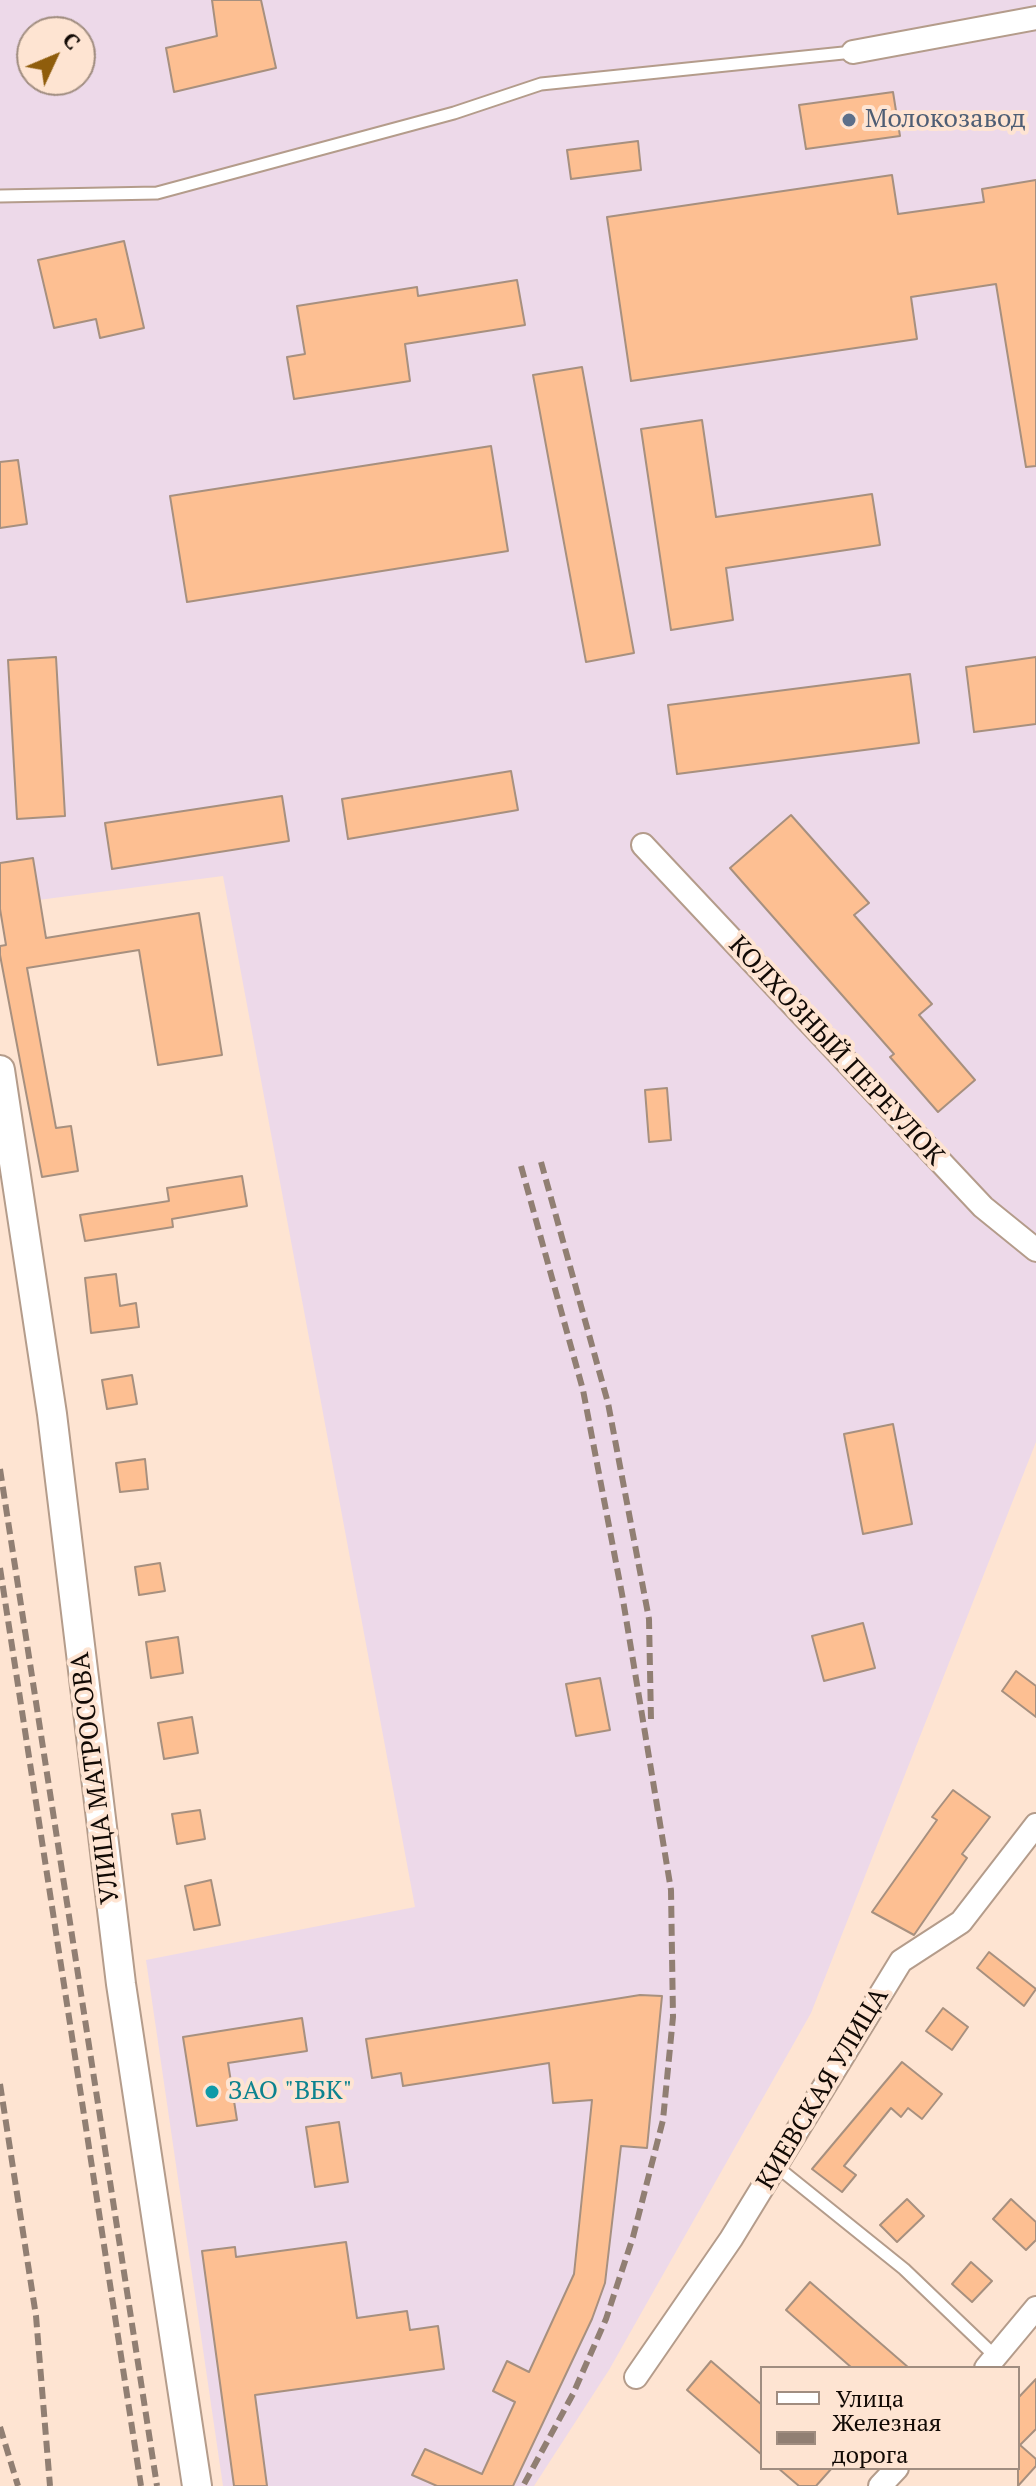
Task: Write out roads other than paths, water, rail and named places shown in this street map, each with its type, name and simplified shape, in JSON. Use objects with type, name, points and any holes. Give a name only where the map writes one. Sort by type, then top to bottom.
[{"type":"street","points":[[853,52],[1036,18]]},
{"type":"street","name":"КОЛХОЗНЫЙ ПЕРЕУЛОК","points":[[643,845],[983,1207],[1036,1250]]},
{"type":"street","name":"УЛИЦА МАТРОСОВА","points":[[0,1070],[52,1414],[121,1984],[197,2486]]},
{"type":"street","name":"КИЕВСКАЯ УЛИЦА","points":[[636,2377],[731,2239],[901,1961],[961,1922],[1036,1825]]},
{"type":"street","points":[[991,2363],[1036,2308]]},
{"type":"street","points":[[880,2486],[895,2470]]},
{"type":"lane","points":[[0,196],[157,193],[454,113],[541,84],[853,52]]},
{"type":"lane","points":[[776,2166],[904,2269],[991,2363]]},
{"type":"railway","points":[[541,1162],[608,1403],[649,1619],[651,1720]]},
{"type":"railway","points":[[521,1166],[583,1390],[622,1594],[671,1890],[673,2017],[663,2120],[633,2237],[606,2319],[573,2394],[523,2486]]},
{"type":"railway","points":[[0,1469],[157,2486]]},
{"type":"railway","points":[[0,1568],[141,2486]]},
{"type":"railway","points":[[0,2084],[36,2316],[50,2486]]},
{"type":"railway","points":[[0,2427],[18,2486]]},
{"type":"place","name":"Молокозавод","points":[[849,120]]},
{"type":"place","name":"ЗАО \"ВБК\"","points":[[212,2092]]}]
